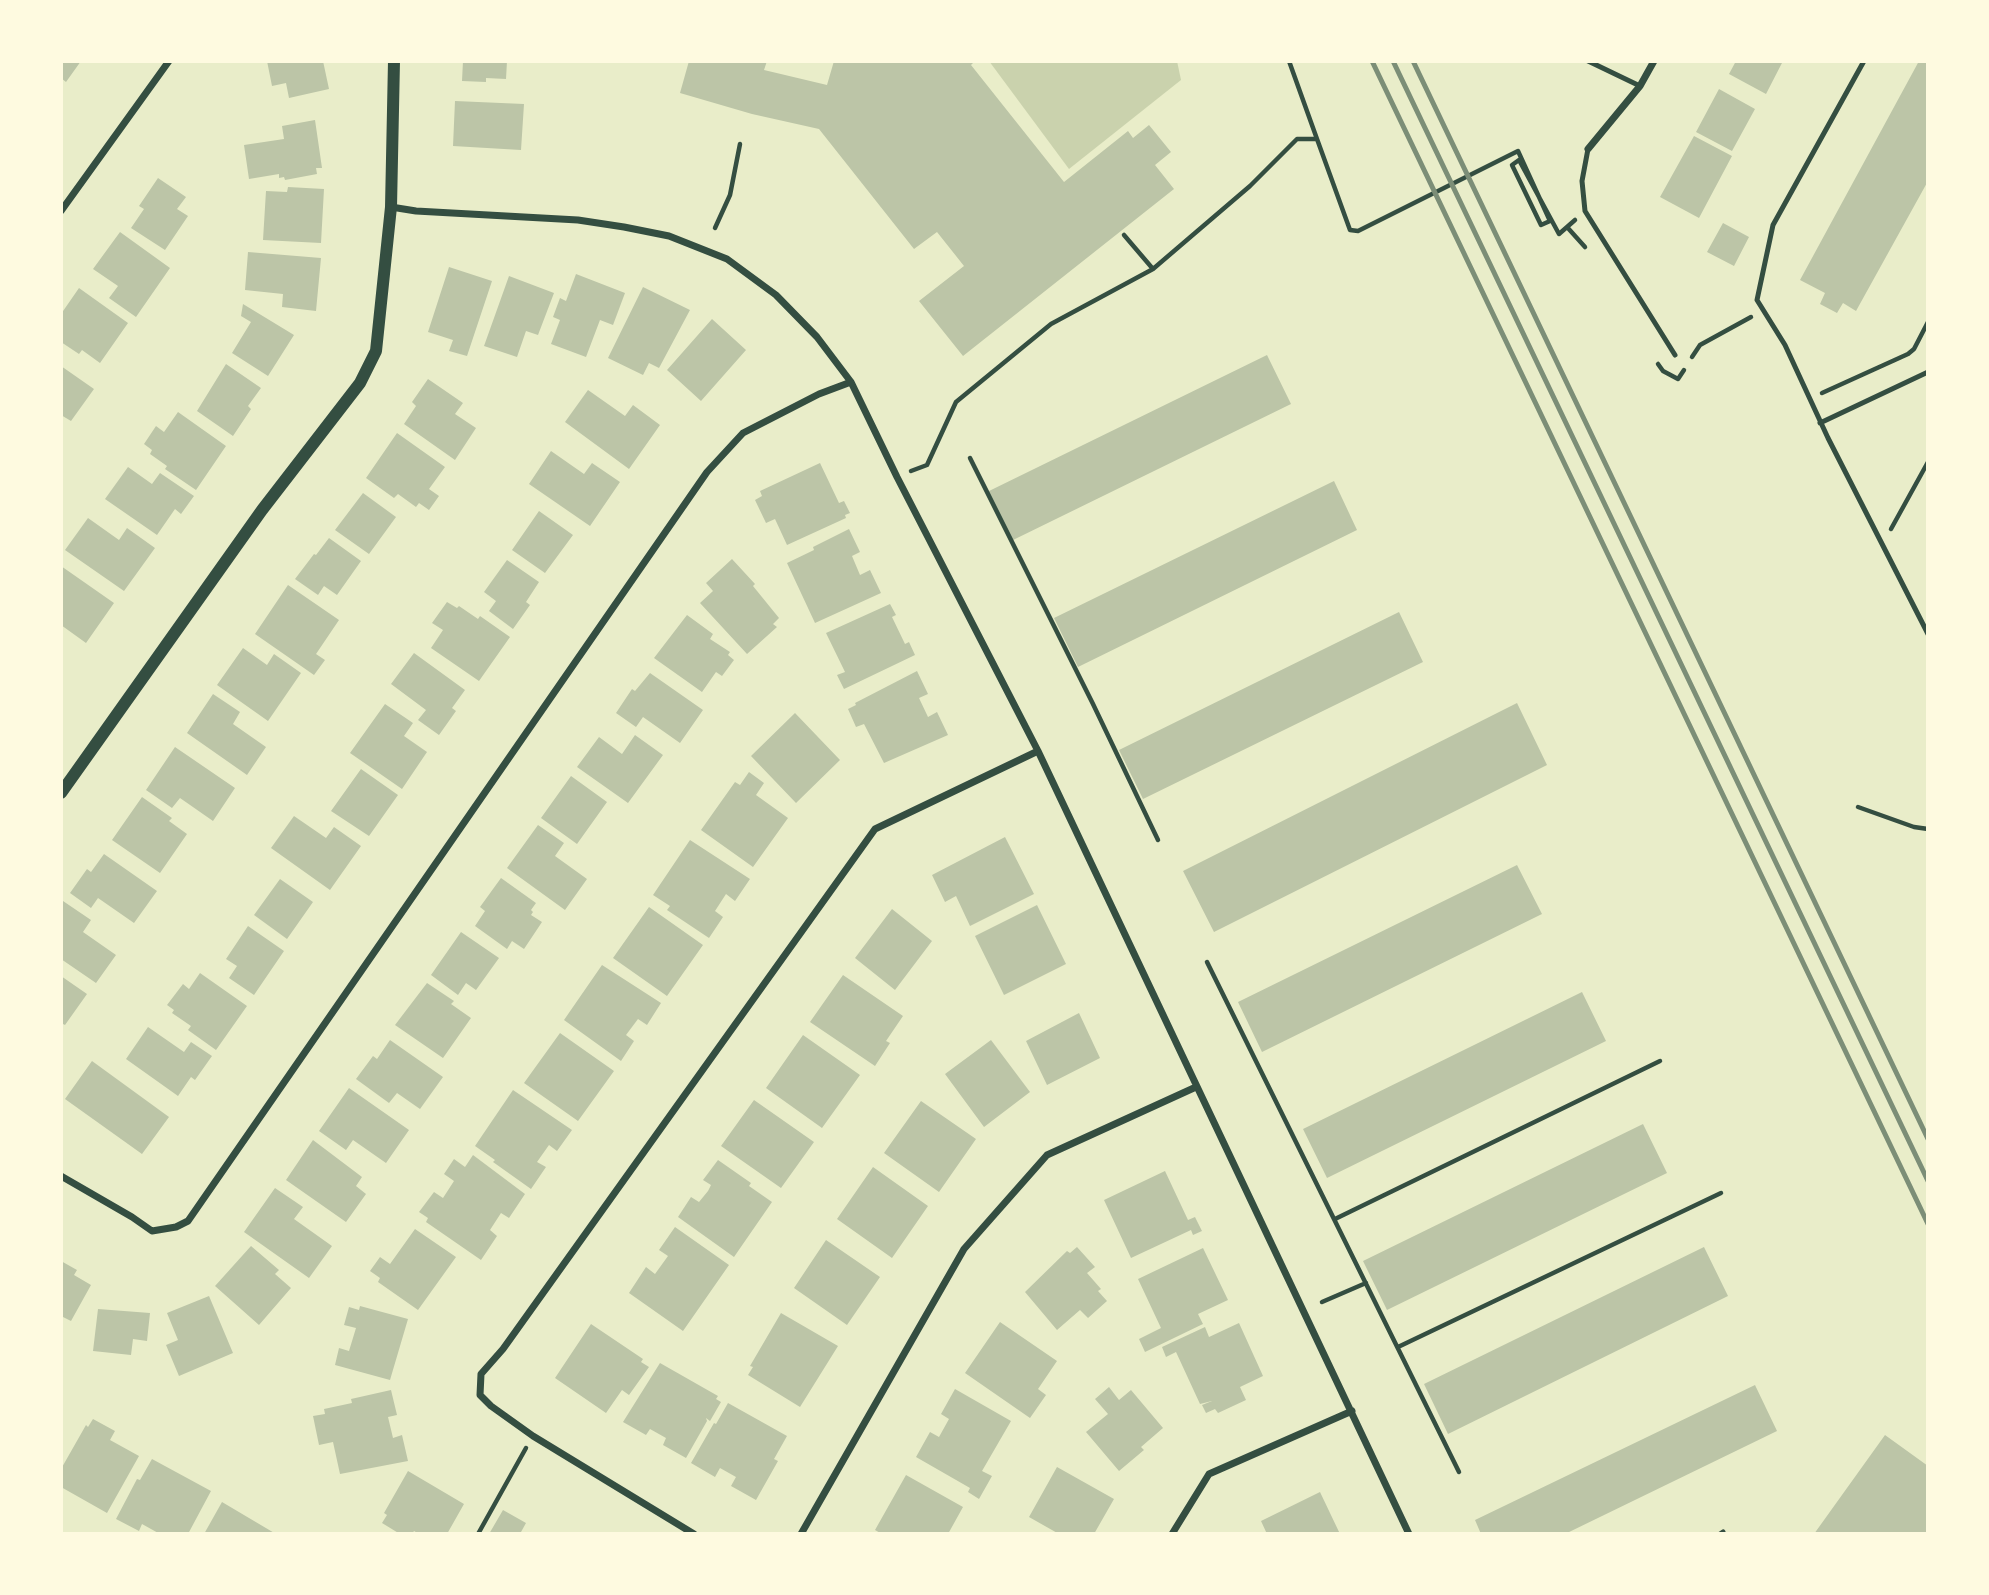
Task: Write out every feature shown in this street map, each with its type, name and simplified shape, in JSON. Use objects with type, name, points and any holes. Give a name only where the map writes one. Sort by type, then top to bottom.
[{"type":"street","points":[[61,211],[169,61]]},
{"type":"street","points":[[61,793],[262,510],[360,383],[376,351],[391,207],[394,61]]},
{"type":"street","points":[[1588,149],[1640,86],[1654,61]]},
{"type":"street","points":[[391,207],[416,211],[578,220],[669,236],[727,259],[776,295],[817,337],[851,382],[1038,751],[1409,1534]]},
{"type":"street","points":[[61,1177],[152,1231],[176,1227],[188,1220],[707,472],[743,433],[819,394],[851,382]]},
{"type":"street","points":[[694,1534],[533,1436],[491,1406],[480,1395],[481,1374],[503,1349],[875,829],[1038,751]]},
{"type":"street","points":[[800,1534],[964,1249],[1047,1155],[1196,1087]]},
{"type":"street","points":[[1172,1534],[1209,1474],[1352,1411]]},
{"type":"lane","points":[[1588,61],[1640,86]]},
{"type":"lane","points":[[1864,61],[1773,225],[1757,300],[1785,345],[1820,422],[1928,634]]},
{"type":"lane","points":[[1588,149],[1581,181],[1585,211],[1675,355]]},
{"type":"lane","points":[[1820,422],[1928,372]]},
{"type":"path","points":[[1289,61],[1350,230],[1358,231],[1518,151],[1550,220],[1541,225],[1512,164],[1519,160],[1559,234],[1585,211]]},
{"type":"path","points":[[897,477],[927,465],[956,402],[1005,361],[1051,324],[1153,269],[1250,186],[1297,139],[1317,139]]},
{"type":"path","points":[[715,228],[730,195],[740,144]]},
{"type":"path","points":[[1567,227],[1593,256]]},
{"type":"path","points":[[1124,235],[1153,269]]},
{"type":"path","points":[[1656,360],[1662,371],[1678,379],[1700,345],[1750,317],[1766,314]]},
{"type":"path","points":[[1809,399],[1908,354],[1914,349],[1928,322]]},
{"type":"path","points":[[1819,381],[1825,392]]},
{"type":"path","points":[[970,458],[1158,840]]},
{"type":"path","points":[[1878,537],[1891,529],[1928,462]]},
{"type":"path","points":[[1858,807],[1914,827],[1928,829]]},
{"type":"path","points":[[1207,962],[1459,1472]]},
{"type":"path","points":[[1335,1219],[1660,1061]]},
{"type":"path","points":[[1398,1347],[1721,1193]]},
{"type":"path","points":[[1322,1302],[1366,1283]]},
{"type":"path","points":[[478,1534],[533,1436]]},
{"type":"green space","points":[[989,61],[1177,61],[1181,80],[1069,169]]},
{"type":"building","points":[[61,61],[81,61],[66,82],[61,78]]},
{"type":"building","points":[[267,61],[323,61],[329,89],[289,98],[286,83],[272,86]]},
{"type":"building","points":[[463,61],[507,61],[506,79],[462,81]]},
{"type":"building","points":[[689,61],[767,61],[764,70],[827,85],[834,61],[975,61],[971,65],[1064,182],[1128,131],[1133,138],[1149,125],[1171,152],[1155,165],[1174,189],[963,356],[919,301],[964,266],[937,232],[914,249],[819,129],[752,114],[680,93]]},
{"type":"building","points":[[1736,61],[1783,61],[1766,94],[1729,74]]},
{"type":"building","points":[[1919,61],[1928,61],[1928,181],[1856,311],[1843,303],[1837,313],[1820,304],[1825,293],[1800,280]]},
{"type":"building","points":[[1719,89],[1755,109],[1732,151],[1696,132]]},
{"type":"building","points":[[455,101],[524,104],[521,150],[453,146]]},
{"type":"building","points":[[315,120],[322,168],[316,168],[317,174],[285,180],[284,177],[279,178],[279,174],[249,179],[244,145],[284,139],[282,126]]},
{"type":"building","points":[[1694,136],[1732,156],[1699,218],[1660,197]]},
{"type":"building","points":[[158,178],[186,197],[177,209],[188,216],[165,250],[131,228],[144,209],[139,206]]},
{"type":"building","points":[[288,187],[324,189],[321,243],[263,240],[266,191],[287,192]]},
{"type":"building","points":[[1723,223],[1749,237],[1734,266],[1707,252]]},
{"type":"building","points":[[120,232],[170,268],[136,317],[109,298],[118,286],[93,269]]},
{"type":"building","points":[[248,252],[321,258],[316,311],[282,307],[283,294],[245,290]]},
{"type":"building","points":[[449,267],[492,281],[467,356],[449,351],[453,340],[428,332]]},
{"type":"building","points":[[576,274],[625,293],[613,325],[600,320],[586,357],[551,344],[560,320],[553,317],[560,298],[566,301]]},
{"type":"building","points":[[509,276],[554,293],[538,335],[526,331],[517,357],[484,346]]},
{"type":"building","points":[[643,287],[690,310],[659,368],[649,363],[643,375],[608,358]]},
{"type":"building","points":[[79,288],[128,323],[100,363],[82,350],[79,354],[61,342],[61,314]]},
{"type":"building","points":[[243,304],[294,335],[268,376],[232,353],[251,322],[241,316]]},
{"type":"building","points":[[712,319],[746,350],[701,401],[667,370]]},
{"type":"building","points":[[1267,355],[1291,404],[1011,541],[987,492]]},
{"type":"building","points":[[226,364],[261,388],[248,406],[251,409],[233,436],[197,411]]},
{"type":"building","points":[[61,366],[94,389],[71,421],[61,415]]},
{"type":"building","points":[[428,379],[463,403],[455,414],[476,428],[455,460],[404,424],[416,406],[412,402]]},
{"type":"building","points":[[588,390],[625,416],[633,405],[660,425],[629,469],[565,422]]},
{"type":"building","points":[[178,412],[226,446],[196,490],[165,469],[167,466],[150,454],[152,450],[144,444],[156,426],[164,432]]},
{"type":"building","points":[[397,433],[445,467],[429,489],[439,496],[429,510],[419,503],[416,507],[398,494],[394,498],[366,478]]},
{"type":"building","points":[[551,451],[584,474],[592,463],[620,482],[590,526],[529,484]]},
{"type":"building","points":[[820,463],[839,503],[844,501],[850,513],[845,515],[846,518],[787,545],[775,519],[766,523],[755,500],[762,496],[760,491]]},
{"type":"building","points":[[128,467],[152,484],[160,473],[194,496],[181,514],[175,509],[157,535],[105,499]]},
{"type":"building","points":[[1334,481],[1357,530],[1078,667],[1054,618]]},
{"type":"building","points":[[363,493],[396,517],[369,554],[335,530]]},
{"type":"building","points":[[539,511],[573,535],[545,573],[512,550]]},
{"type":"building","points":[[88,518],[119,540],[127,528],[155,548],[124,591],[65,550]]},
{"type":"building","points":[[849,529],[860,552],[852,556],[860,575],[870,570],[881,593],[815,623],[787,563]]},
{"type":"building","points":[[329,538],[361,561],[337,595],[324,586],[318,595],[295,579]]},
{"type":"building","points":[[732,559],[755,584],[753,586],[779,618],[773,624],[777,627],[747,654],[700,603],[713,591],[706,583]]},
{"type":"building","points":[[507,560],[539,582],[526,602],[530,605],[513,629],[489,611],[496,601],[484,592]]},
{"type":"building","points":[[61,566],[114,603],[86,643],[61,625]]},
{"type":"building","points":[[288,585],[339,620],[316,654],[325,660],[314,675],[255,634]]},
{"type":"building","points":[[447,602],[457,608],[459,606],[478,619],[480,616],[510,637],[479,681],[431,648],[443,630],[432,623]]},
{"type":"building","points":[[890,604],[896,615],[892,617],[905,644],[909,642],[915,655],[844,689],[837,675],[845,672],[826,633]]},
{"type":"building","points":[[1399,612],[1423,662],[1143,799],[1119,750]]},
{"type":"building","points":[[687,615],[713,634],[710,639],[730,652],[728,655],[734,660],[722,676],[716,672],[702,692],[654,658]]},
{"type":"building","points":[[243,648],[267,665],[274,654],[301,673],[268,721],[217,685]]},
{"type":"building","points":[[414,653],[465,690],[452,708],[456,711],[439,735],[418,720],[426,710],[391,684]]},
{"type":"building","points":[[917,671],[928,694],[919,698],[928,717],[937,712],[948,735],[884,763],[864,724],[856,727],[848,709]]},
{"type":"building","points":[[650,673],[703,710],[680,743],[643,717],[636,727],[616,713],[632,689],[635,691]]},
{"type":"building","points":[[213,694],[240,712],[233,724],[266,747],[247,775],[187,733]]},
{"type":"building","points":[[1517,703],[1547,765],[1214,932],[1183,871]]},
{"type":"building","points":[[385,704],[413,723],[404,736],[427,752],[402,789],[350,753]]},
{"type":"building","points":[[795,713],[840,760],[796,803],[751,756]]},
{"type":"building","points":[[635,735],[663,755],[628,803],[577,767],[599,737],[622,754]]},
{"type":"building","points":[[175,747],[235,788],[213,821],[180,798],[172,808],[146,790]]},
{"type":"building","points":[[361,769],[398,795],[369,836],[331,811]]},
{"type":"building","points":[[749,772],[764,783],[756,795],[788,818],[753,867],[701,830],[735,782],[740,785]]},
{"type":"building","points":[[571,776],[607,802],[577,844],[541,818]]},
{"type":"building","points":[[142,797],[172,818],[169,821],[187,834],[160,873],[112,840]]},
{"type":"building","points":[[294,816],[326,838],[334,827],[361,846],[330,890],[271,848]]},
{"type":"building","points":[[538,825],[564,843],[555,856],[587,879],[565,910],[507,868]]},
{"type":"building","points":[[1005,837],[1034,894],[970,926],[956,896],[945,902],[932,875]]},
{"type":"building","points":[[690,840],[750,879],[735,901],[726,894],[715,911],[723,917],[709,938],[667,910],[670,906],[653,895]]},
{"type":"building","points":[[104,854],[157,891],[134,923],[98,898],[91,908],[70,893],[87,869],[91,872]]},
{"type":"building","points":[[1517,865],[1542,914],[1262,1052],[1238,1002]]},
{"type":"building","points":[[501,878],[536,903],[531,915],[542,922],[524,949],[512,941],[507,949],[475,926],[485,911],[480,907]]},
{"type":"building","points":[[280,879],[313,902],[287,939],[254,915]]},
{"type":"building","points":[[63,901],[91,920],[83,932],[116,955],[96,983],[61,959]]},
{"type":"building","points":[[1037,905],[1066,964],[1004,995],[975,936]]},
{"type":"building","points":[[649,907],[703,945],[667,996],[613,958]]},
{"type":"building","points":[[892,909],[932,941],[895,990],[855,958]]},
{"type":"building","points":[[248,926],[284,951],[254,995],[229,978],[237,966],[226,959]]},
{"type":"building","points":[[461,932],[499,958],[476,990],[466,983],[458,995],[431,975]]},
{"type":"building","points":[[602,965],[661,1003],[647,1025],[638,1019],[626,1035],[634,1041],[621,1061],[564,1020]]},
{"type":"building","points":[[200,973],[247,1006],[216,1050],[188,1030],[191,1026],[172,1013],[174,1010],[167,1005],[183,984],[189,989]]},
{"type":"building","points":[[843,975],[903,1016],[886,1041],[890,1043],[875,1066],[810,1022]]},
{"type":"building","points":[[61,976],[87,994],[65,1025],[61,1023]]},
{"type":"building","points":[[427,983],[454,1001],[451,1004],[471,1018],[443,1058],[395,1025]]},
{"type":"building","points":[[1582,992],[1606,1041],[1327,1178],[1303,1129]]},
{"type":"building","points":[[1079,1013],[1100,1058],[1047,1085],[1026,1041]]},
{"type":"building","points":[[148,1027],[184,1052],[191,1042],[212,1056],[195,1080],[191,1077],[178,1096],[126,1059]]},
{"type":"building","points":[[560,1033],[614,1071],[578,1121],[524,1083]]},
{"type":"building","points":[[803,1035],[860,1075],[822,1128],[766,1088]]},
{"type":"building","points":[[390,1040],[443,1077],[420,1109],[397,1093],[389,1103],[356,1079],[373,1056],[377,1059]]},
{"type":"building","points":[[991,1040],[1030,1092],[984,1127],[945,1074]]},
{"type":"building","points":[[92,1061],[169,1117],[142,1154],[65,1099]]},
{"type":"building","points":[[349,1088],[409,1130],[386,1163],[353,1140],[346,1150],[319,1131]]},
{"type":"building","points":[[513,1090],[572,1130],[557,1151],[549,1145],[537,1162],[546,1167],[531,1189],[475,1146]]},
{"type":"building","points":[[754,1100],[814,1142],[781,1188],[721,1146]]},
{"type":"building","points":[[921,1101],[976,1139],[939,1192],[884,1153]]},
{"type":"building","points":[[1643,1124],[1667,1173],[1387,1310],[1363,1261]]},
{"type":"building","points":[[313,1140],[362,1177],[356,1186],[366,1194],[346,1222],[286,1180]]},
{"type":"building","points":[[473,1155],[525,1194],[509,1218],[501,1213],[490,1230],[497,1236],[481,1260],[426,1222],[428,1218],[419,1212],[434,1192],[443,1198],[454,1181],[444,1174],[454,1159],[465,1167]]},
{"type":"building","points":[[718,1160],[751,1183],[749,1186],[772,1202],[734,1257],[678,1217],[691,1197],[699,1202],[708,1191],[711,1185],[703,1180]]},
{"type":"building","points":[[873,1167],[928,1206],[892,1258],[837,1219]]},
{"type":"building","points":[[1165,1171],[1188,1220],[1195,1217],[1202,1231],[1193,1235],[1191,1230],[1131,1258],[1104,1200]]},
{"type":"building","points":[[275,1188],[303,1207],[294,1219],[332,1246],[309,1278],[244,1232]]},
{"type":"building","points":[[675,1227],[729,1265],[683,1331],[629,1293],[646,1267],[655,1274],[668,1256],[659,1250]]},
{"type":"building","points":[[415,1229],[456,1257],[418,1310],[378,1282],[380,1278],[370,1271],[380,1257],[390,1264]]},
{"type":"building","points":[[826,1240],[880,1277],[847,1325],[794,1288]]},
{"type":"building","points":[[251,1246],[279,1270],[275,1274],[291,1288],[259,1325],[215,1286]]},
{"type":"building","points":[[1077,1247],[1095,1267],[1087,1273],[1107,1301],[1088,1318],[1080,1310],[1057,1330],[1025,1292],[1067,1251],[1070,1253]]},
{"type":"building","points":[[1704,1247],[1728,1296],[1448,1434],[1424,1384]]},
{"type":"building","points":[[1203,1248],[1228,1300],[1198,1314],[1203,1324],[1145,1352],[1139,1339],[1161,1328],[1138,1279]]},
{"type":"building","points":[[61,1261],[77,1270],[74,1275],[91,1285],[71,1321],[61,1316]]},
{"type":"building","points":[[209,1296],[233,1353],[179,1376],[166,1345],[178,1340],[167,1313]]},
{"type":"building","points":[[360,1306],[408,1319],[390,1380],[335,1365],[339,1348],[349,1351],[356,1328],[344,1325],[349,1307],[359,1310]]},
{"type":"building","points":[[98,1309],[150,1313],[147,1341],[133,1339],[131,1355],[93,1351]]},
{"type":"building","points":[[781,1313],[838,1346],[800,1407],[748,1375],[753,1367],[750,1366]]},
{"type":"building","points":[[1000,1322],[1057,1361],[1038,1389],[1046,1395],[1030,1418],[965,1373]]},
{"type":"building","points":[[1239,1323],[1263,1376],[1240,1387],[1246,1400],[1218,1413],[1215,1409],[1206,1413],[1202,1405],[1212,1401],[1200,1404],[1176,1352],[1166,1357],[1162,1347],[1205,1327],[1209,1337]]},
{"type":"building","points":[[591,1324],[643,1359],[641,1362],[649,1367],[629,1395],[622,1390],[606,1413],[555,1378]]},
{"type":"building","points":[[660,1363],[718,1396],[716,1399],[721,1402],[710,1421],[706,1418],[707,1421],[686,1458],[663,1445],[666,1438],[650,1429],[646,1435],[623,1422]]},
{"type":"building","points":[[1755,1385],[1777,1431],[1565,1534],[1481,1534],[1475,1520]]},
{"type":"building","points":[[1109,1387],[1119,1400],[1131,1390],[1163,1428],[1141,1447],[1144,1450],[1119,1471],[1086,1432],[1108,1414],[1095,1399]]},
{"type":"building","points":[[955,1389],[1011,1421],[982,1471],[992,1476],[979,1499],[968,1492],[970,1488],[916,1457],[930,1432],[939,1437],[949,1419],[941,1414]]},
{"type":"building","points":[[391,1390],[397,1415],[388,1417],[393,1438],[402,1435],[408,1461],[340,1474],[333,1442],[319,1445],[313,1416],[325,1414],[324,1409],[352,1403],[351,1399]]},
{"type":"building","points":[[728,1403],[787,1436],[774,1459],[778,1461],[756,1500],[731,1486],[736,1477],[720,1468],[715,1477],[691,1463]]},
{"type":"building","points":[[93,1419],[115,1431],[110,1440],[139,1456],[107,1513],[61,1487],[61,1469],[86,1425],[88,1427]]},
{"type":"building","points":[[1885,1435],[1928,1466],[1928,1534],[1814,1534]]},
{"type":"building","points":[[152,1459],[211,1491],[188,1534],[160,1534],[142,1524],[139,1531],[116,1519],[137,1479],[140,1480]]},
{"type":"building","points":[[1057,1467],[1114,1499],[1094,1534],[1059,1534],[1029,1517]]},
{"type":"building","points":[[408,1471],[464,1504],[447,1534],[419,1534],[414,1531],[412,1534],[400,1534],[382,1523],[387,1515],[384,1513]]},
{"type":"building","points":[[906,1475],[963,1507],[948,1534],[882,1534],[875,1530]]},
{"type":"building","points":[[1320,1492],[1340,1534],[1267,1534],[1261,1521]]},
{"type":"building","points":[[222,1502],[276,1534],[204,1534]]},
{"type":"building","points":[[503,1510],[526,1523],[521,1532],[525,1534],[489,1534]]},
{"type":"railway","points":[[1372,61],[1928,1224]]},
{"type":"railway","points":[[1393,61],[1928,1181]]},
{"type":"railway","points":[[1413,61],[1928,1139]]}]
